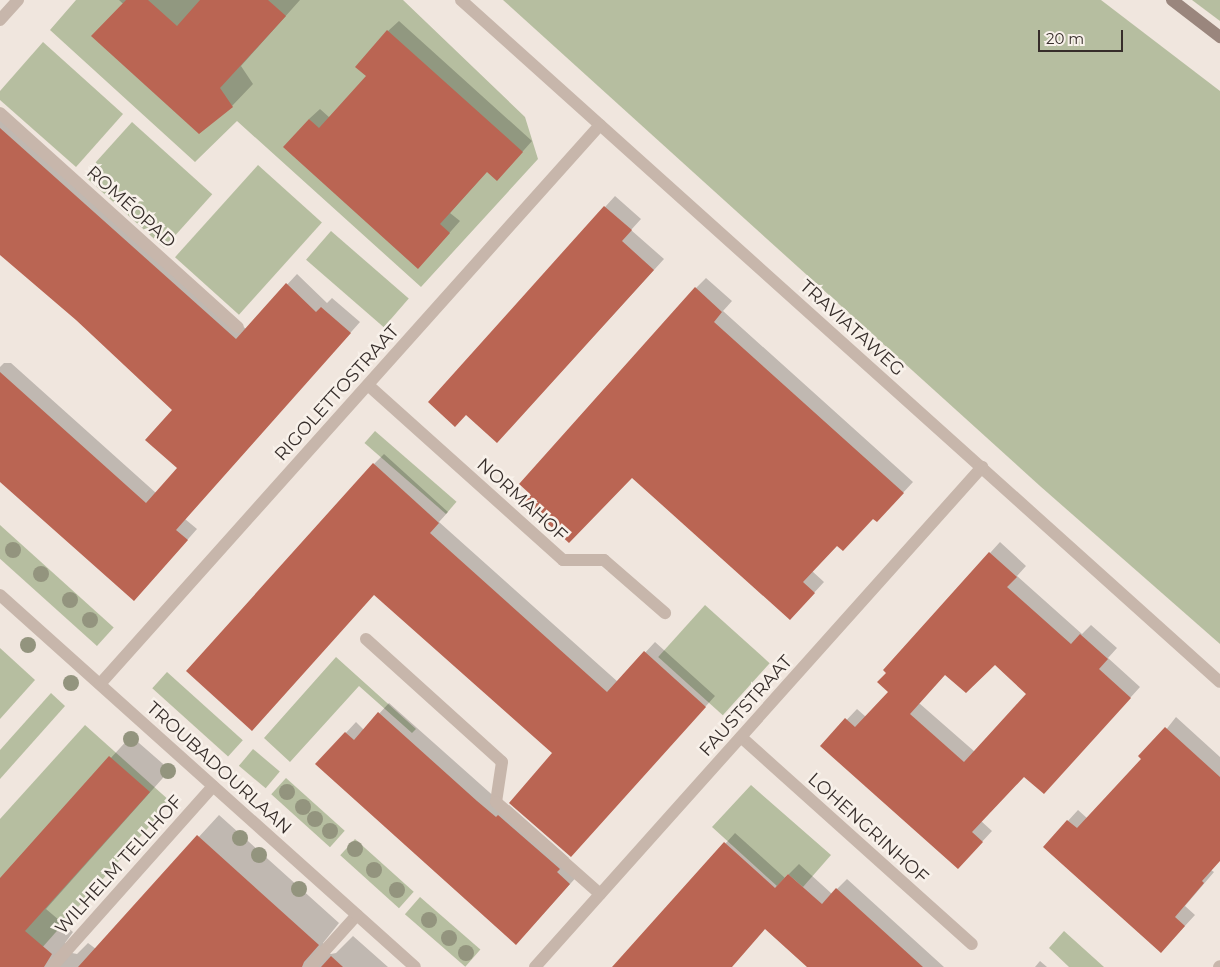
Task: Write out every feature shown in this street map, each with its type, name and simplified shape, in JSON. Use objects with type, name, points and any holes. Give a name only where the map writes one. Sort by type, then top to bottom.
[{"type":"main road","points":[[1172,0],[1220,37]]},
{"type":"street","points":[[0,20],[18,0]]},
{"type":"street","name":"TRAVIATAWEG","points":[[461,0],[1220,682]]},
{"type":"street","name":"ROMÉOPAD","points":[[0,113],[238,327]]},
{"type":"street","name":"RIGOLETTOSTRAAT","points":[[100,684],[600,125]]},
{"type":"street","name":"NORMAHOF","points":[[368,385],[563,560],[604,560],[666,614]]},
{"type":"street","name":"FAUSTSTRAAT","points":[[535,967],[982,468]]},
{"type":"street","name":"TROUBADOURLAAN","points":[[0,594],[414,967]]},
{"type":"street","points":[[366,639],[502,762],[496,802],[600,894]]},
{"type":"street","name":"LOHENGRINHOF","points":[[741,737],[972,944]]},
{"type":"street","name":"WILHELM TELLHOF","points":[[52,967],[213,786]]},
{"type":"street","points":[[310,967],[357,915]]},
{"type":"green space","points":[[76,0],[403,0],[525,117],[538,159],[421,287],[237,121],[195,162],[50,30]]},
{"type":"green space","points":[[503,0],[1101,0],[1220,91],[1220,644],[1040,486]]},
{"type":"green space","points":[[1192,0],[1220,0],[1220,21]]},
{"type":"green space","points":[[43,42],[123,114],[76,167],[0,100],[0,91]]},
{"type":"green space","points":[[132,122],[212,194],[164,248],[84,176]]},
{"type":"green space","points":[[258,165],[322,223],[239,315],[175,257]]},
{"type":"green space","points":[[331,231],[409,299],[384,327],[306,260]]},
{"type":"green space","points":[[375,431],[457,502],[446,514],[365,443]]},
{"type":"green space","points":[[0,525],[114,627],[97,646],[0,559]]},
{"type":"green space","points":[[705,605],[770,663],[723,715],[658,657]]},
{"type":"green space","points":[[0,648],[35,680],[0,719]]},
{"type":"green space","points":[[336,657],[416,729],[412,733],[359,686],[290,762],[264,738]]},
{"type":"green space","points":[[167,672],[243,740],[228,757],[152,688]]},
{"type":"green space","points":[[51,693],[65,706],[0,779],[0,750]]},
{"type":"green space","points":[[85,725],[171,802],[25,967],[0,967],[0,819]]},
{"type":"green space","points":[[253,749],[280,771],[266,788],[239,766]]},
{"type":"green space","points":[[286,778],[345,831],[330,847],[271,794]]},
{"type":"green space","points":[[751,785],[831,855],[803,887],[788,874],[777,886],[712,827]]},
{"type":"green space","points":[[355,839],[414,892],[399,908],[340,855]]},
{"type":"green space","points":[[420,897],[480,949],[465,967],[405,914]]},
{"type":"green space","points":[[1064,931],[1104,967],[1069,967],[1049,948]]},
{"type":"building","points":[[126,0],[148,0],[177,26],[200,0],[268,0],[286,16],[220,88],[233,107],[199,134],[91,36]]},
{"type":"building","points":[[387,30],[523,152],[497,181],[487,172],[440,224],[450,233],[418,269],[283,147],[309,119],[319,128],[366,76],[355,67]]},
{"type":"building","points":[[0,128],[236,339],[286,283],[316,312],[321,307],[351,333],[176,530],[188,540],[134,601],[0,482],[0,372],[146,503],[177,468],[145,440],[172,410],[76,320],[0,255]]},
{"type":"building","points":[[604,206],[632,230],[622,241],[654,270],[497,443],[466,415],[455,427],[428,402]]},
{"type":"building","points":[[695,287],[722,312],[714,322],[904,493],[877,522],[873,519],[843,551],[837,546],[803,582],[815,593],[790,620],[632,478],[569,543],[523,501],[530,494],[519,484]]},
{"type":"building","points":[[373,463],[439,523],[430,533],[607,692],[644,651],[706,707],[571,857],[509,803],[552,753],[374,595],[252,731],[186,671]]},
{"type":"building","points":[[989,552],[1017,577],[1007,587],[1071,644],[1080,634],[1108,659],[1099,669],[1131,698],[1044,794],[1024,777],[972,832],[983,842],[958,869],[820,746],[845,718],[855,727],[888,692],[877,682],[886,673],[883,670]],"holes":[[[995,665],[1026,694],[964,762],[910,714],[945,675],[966,693]]]},
{"type":"building","points":[[378,712],[477,801],[496,817],[498,815],[560,869],[557,872],[570,884],[516,945],[315,764],[345,732],[354,740]]},
{"type":"building","points":[[1165,727],[1220,777],[1220,861],[1202,881],[1204,883],[1175,917],[1185,926],[1161,953],[1043,847],[1067,820],[1077,828],[1141,759],[1138,756]]},
{"type":"building","points":[[109,756],[150,792],[25,931],[52,954],[44,967],[0,967],[0,878]]},
{"type":"building","points":[[197,835],[319,945],[302,967],[78,967]]},
{"type":"building","points":[[724,842],[775,888],[788,874],[822,904],[836,888],[923,967],[807,967],[765,929],[732,967],[612,967]]},
{"type":"building","points":[[331,956],[343,967],[321,967]]}]
